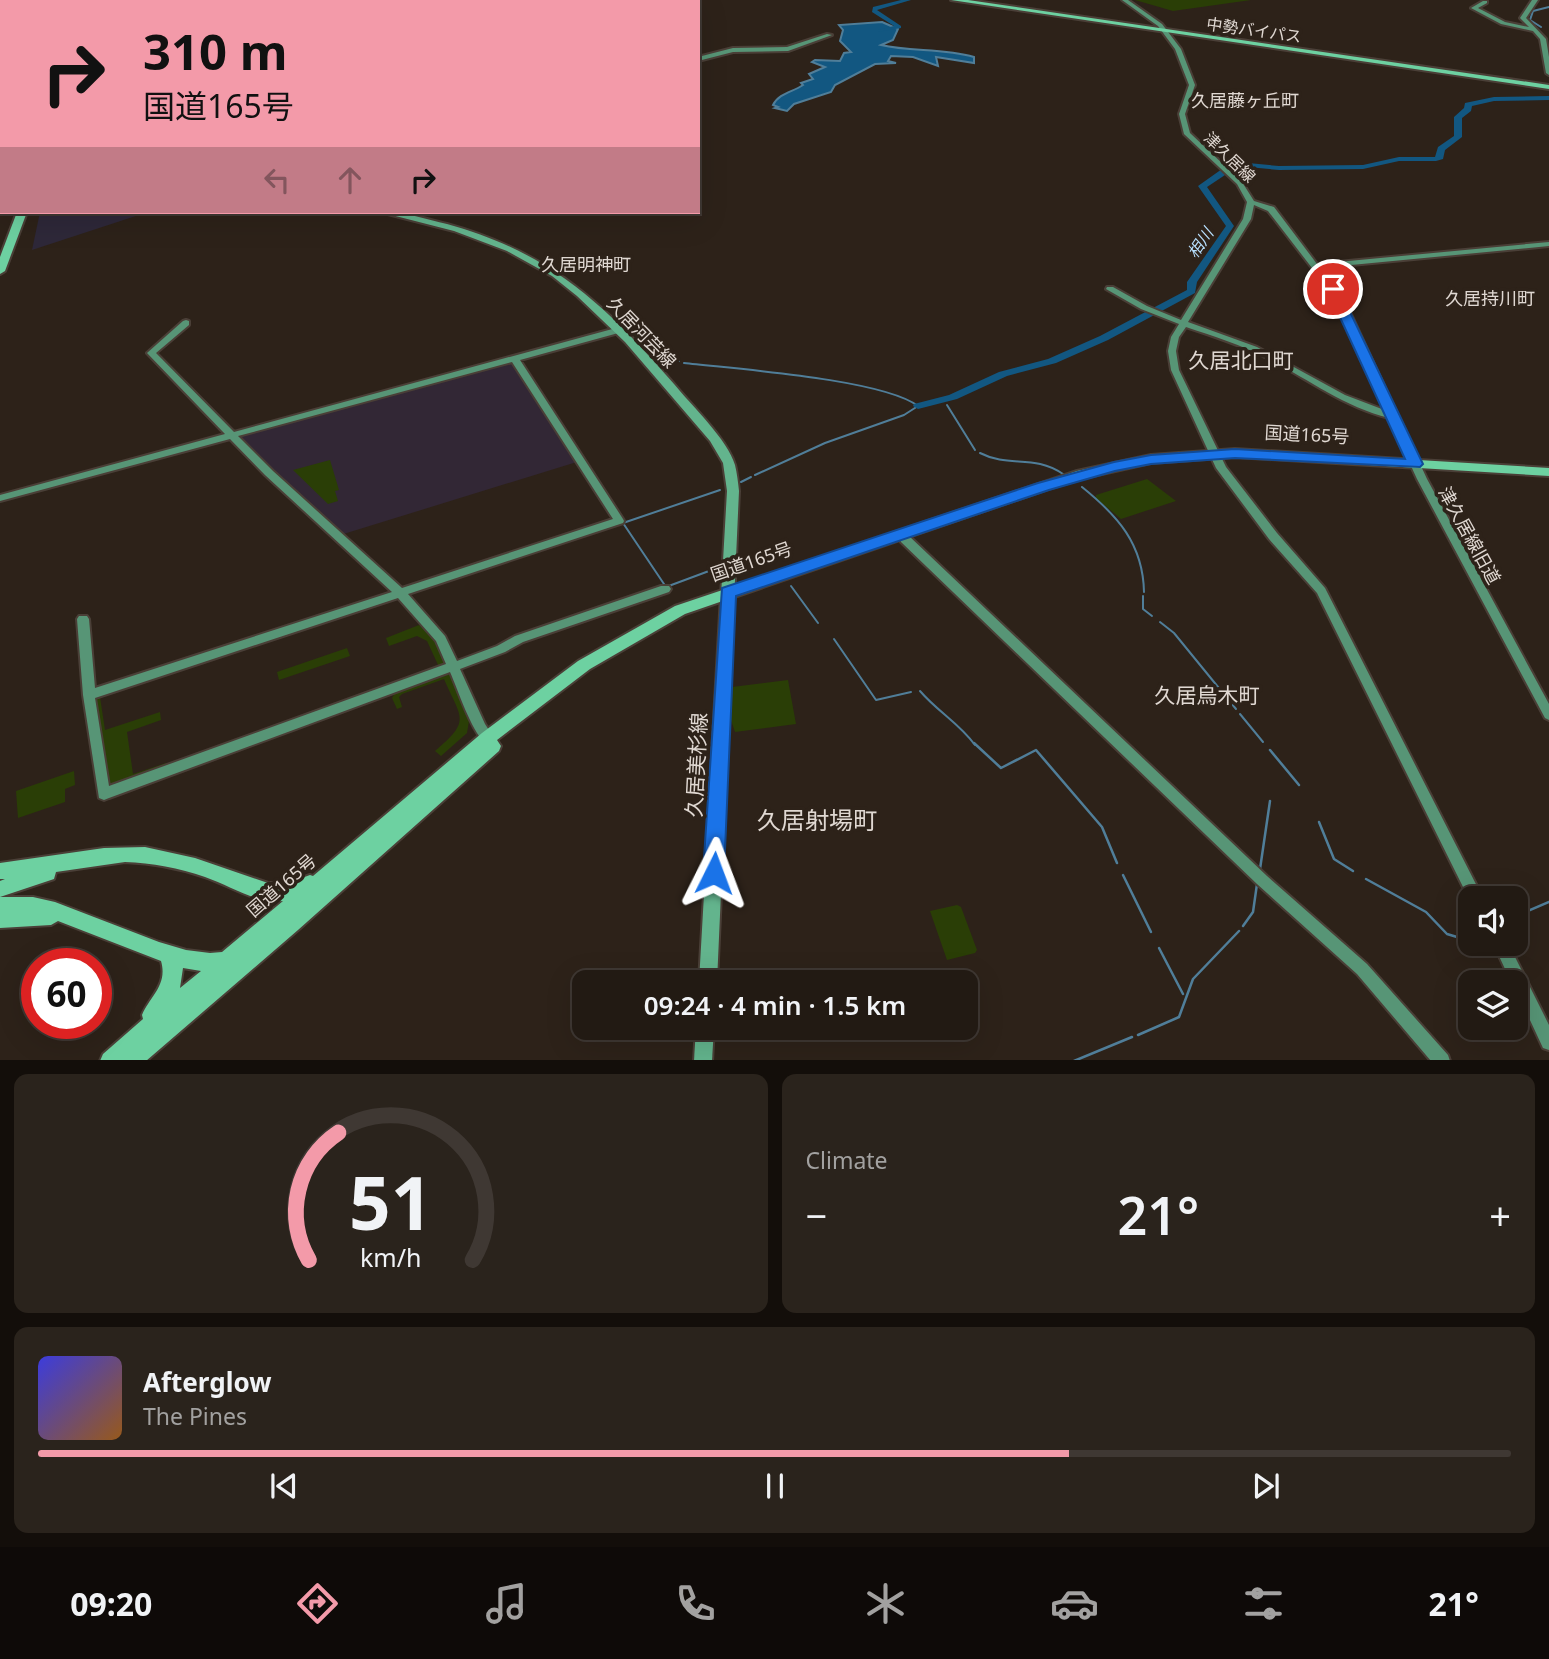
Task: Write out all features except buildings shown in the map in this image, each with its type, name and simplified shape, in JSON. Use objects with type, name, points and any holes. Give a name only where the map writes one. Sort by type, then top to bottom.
[{"type":"highway","name":"中勢バイパス","points":[[956,0],[1549,85]]},
{"type":"highway","points":[[0,247],[14,214]]},
{"type":"highway","points":[[0,271],[21,214]]},
{"type":"highway","name":"国道165号","points":[[118,1060],[259,951],[551,688],[616,644],[680,610],[1102,475],[1216,457]]},
{"type":"highway","name":"国道165号","points":[[728,596],[1082,474],[1151,459],[1269,459],[1549,475]]},
{"type":"highway","name":"国道165号","points":[[118,1060],[392,820],[491,742]]},
{"type":"highway","points":[[251,890],[277,894],[304,887],[392,820]]},
{"type":"highway","points":[[0,871],[138,854],[161,857],[224,876],[251,890],[266,901],[272,923],[259,951],[227,962],[203,962],[33,906],[0,906]]},
{"type":"highway","points":[[0,889],[78,862]]},
{"type":"highway","points":[[0,919],[63,915]]},
{"type":"highway","points":[[118,1060],[168,992],[175,970],[167,952]]},
{"type":"main road","name":"久居河芸線","points":[[393,214],[459,229],[524,256],[575,290],[618,330],[715,439],[726,456],[733,491],[728,596]]},
{"type":"main road","name":"久居美杉線","points":[[709,970],[728,596]]},
{"type":"main road","points":[[703,1060],[704,1040]]},
{"type":"street","name":"津久居線","points":[[1125,0],[1165,30],[1178,49],[1192,85],[1182,114],[1186,131],[1247,192],[1251,202],[1248,219],[1183,321],[1172,343],[1173,363],[1216,457],[1273,536],[1321,591],[1470,886]]},
{"type":"street","points":[[1535,0],[1522,17],[1543,38],[1549,73]]},
{"type":"street","points":[[1485,2],[1474,8],[1503,23],[1534,30]]},
{"type":"street","points":[[700,58],[733,50],[788,49],[829,35]]},
{"type":"street","name":"津久居線旧道","points":[[1251,202],[1271,209],[1340,299],[1416,466],[1549,715]]},
{"type":"street","points":[[1317,266],[1549,244]]},
{"type":"street","points":[[1110,289],[1152,311],[1253,349],[1371,408],[1394,416]]},
{"type":"street","points":[[186,323],[151,354],[269,473],[399,592],[441,639],[491,742]]},
{"type":"street","points":[[0,498],[618,330]]},
{"type":"street","points":[[89,695],[619,521],[516,359]]},
{"type":"street","points":[[905,539],[1262,880],[1363,969],[1442,1060]]},
{"type":"street","points":[[83,619],[89,695],[103,794],[456,667],[519,639],[665,589]]},
{"type":"street","points":[[1506,956],[1549,1042]]},
{"type":"shaded area","points":[[40,214],[142,214],[32,250]]},
{"type":"shaded area","points":[[515,359],[580,461],[337,536],[233,435]]},
{"type":"green space","points":[[1135,0],[1251,0],[1173,11]]},
{"type":"green space","points":[[330,460],[339,490],[335,491],[338,501],[328,504],[293,470]]},
{"type":"green space","points":[[1147,479],[1176,501],[1121,519],[1096,498],[1096,495]]},
{"type":"green space","points":[[419,625],[435,640],[447,666],[387,687],[385,682],[389,685],[439,667],[427,641],[417,636],[389,646],[386,638]]},
{"type":"green space","points":[[251,645],[256,649],[251,647],[100,697],[105,730],[160,712],[161,720],[127,732],[133,774],[166,763],[166,766],[106,787],[93,695]]},
{"type":"green space","points":[[347,648],[350,656],[279,680],[277,672]]},
{"type":"green space","points":[[450,674],[469,721],[467,733],[441,756],[435,751],[454,732],[460,718],[444,679],[402,694],[399,697],[402,707],[397,709],[392,698],[395,693]]},
{"type":"green space","points":[[788,680],[796,724],[735,732],[731,720],[732,687]]},
{"type":"green space","points":[[74,771],[75,785],[65,789],[65,802],[18,818],[16,791]]},
{"type":"green space","points":[[957,905],[961,907],[977,950],[975,953],[947,960],[930,911]]},
{"type":"water","points":[[882,22],[898,29],[893,40],[881,45],[962,54],[974,57],[974,63],[936,57],[938,66],[913,57],[891,56],[888,61],[896,63],[875,64],[835,85],[831,92],[794,104],[787,111],[775,108],[778,107],[773,105],[782,95],[813,79],[809,74],[825,67],[812,62],[840,61],[844,53],[851,52],[840,41],[843,30],[839,25]]},
{"type":"waterway","points":[[880,31],[899,27],[874,11],[875,8],[908,0]]},
{"type":"waterway","points":[[1541,27],[1530,20],[1533,11],[1549,7]]},
{"type":"waterway","name":"相川","points":[[918,406],[953,397],[1003,374],[1052,361],[1104,338],[1192,291],[1192,282],[1230,226],[1202,186],[1225,171],[1248,165],[1279,168],[1363,167],[1399,159],[1436,159],[1440,157],[1441,149],[1458,137],[1458,117],[1468,109],[1468,105],[1494,99],[1549,98]]},
{"type":"waterway","points":[[654,359],[679,361]]},
{"type":"waterway","points":[[684,363],[842,382],[900,397],[918,406],[904,415],[825,443],[755,475]]},
{"type":"waterway","points":[[947,405],[975,450]]},
{"type":"waterway","points":[[980,453],[1001,460],[1042,464],[1063,474]]},
{"type":"waterway","points":[[741,482],[751,477]]},
{"type":"waterway","points":[[1082,487],[1107,509],[1126,532],[1139,559],[1144,592]]},
{"type":"waterway","points":[[709,571],[666,587],[623,523],[720,490]]},
{"type":"waterway","points":[[791,586],[818,623]]},
{"type":"waterway","points":[[1143,596],[1143,609],[1152,616]]},
{"type":"waterway","points":[[1160,622],[1174,633],[1236,709]]},
{"type":"waterway","points":[[834,639],[876,700],[911,692]]},
{"type":"waterway","points":[[920,691],[975,745]]},
{"type":"waterway","points":[[1240,714],[1263,742]]},
{"type":"waterway","points":[[974,743],[1001,768],[1036,750],[1102,827],[1117,863]]},
{"type":"waterway","points":[[1270,750],[1299,785]]},
{"type":"waterway","points":[[1260,869],[1270,801]]},
{"type":"waterway","points":[[1319,822],[1334,859],[1353,871]]},
{"type":"waterway","points":[[1123,875],[1151,932]]},
{"type":"waterway","points":[[1366,879],[1426,912],[1447,934],[1458,937]]},
{"type":"waterway","points":[[1243,926],[1253,912],[1257,884]]},
{"type":"waterway","points":[[1528,911],[1549,902]]},
{"type":"waterway","points":[[1138,1035],[1179,1017],[1193,979],[1239,931]]},
{"type":"waterway","points":[[1159,948],[1183,994]]},
{"type":"waterway","points":[[1076,1060],[1132,1037]]},
{"type":"district","name":"久居藤ヶ丘町","points":[[1245,100]]},
{"type":"district","name":"久居明神町","points":[[586,264]]},
{"type":"district","name":"久居持川町","points":[[1490,298]]},
{"type":"district","name":"久居北口町","points":[[1241,360]]},
{"type":"district","name":"久居烏木町","points":[[1207,695]]},
{"type":"district","name":"久居射場町","points":[[817,819]]},
{"type":"route","points":[[714,873],[728,592],[1082,474],[1151,459],[1235,453],[1415,464],[1333,289]]}]
